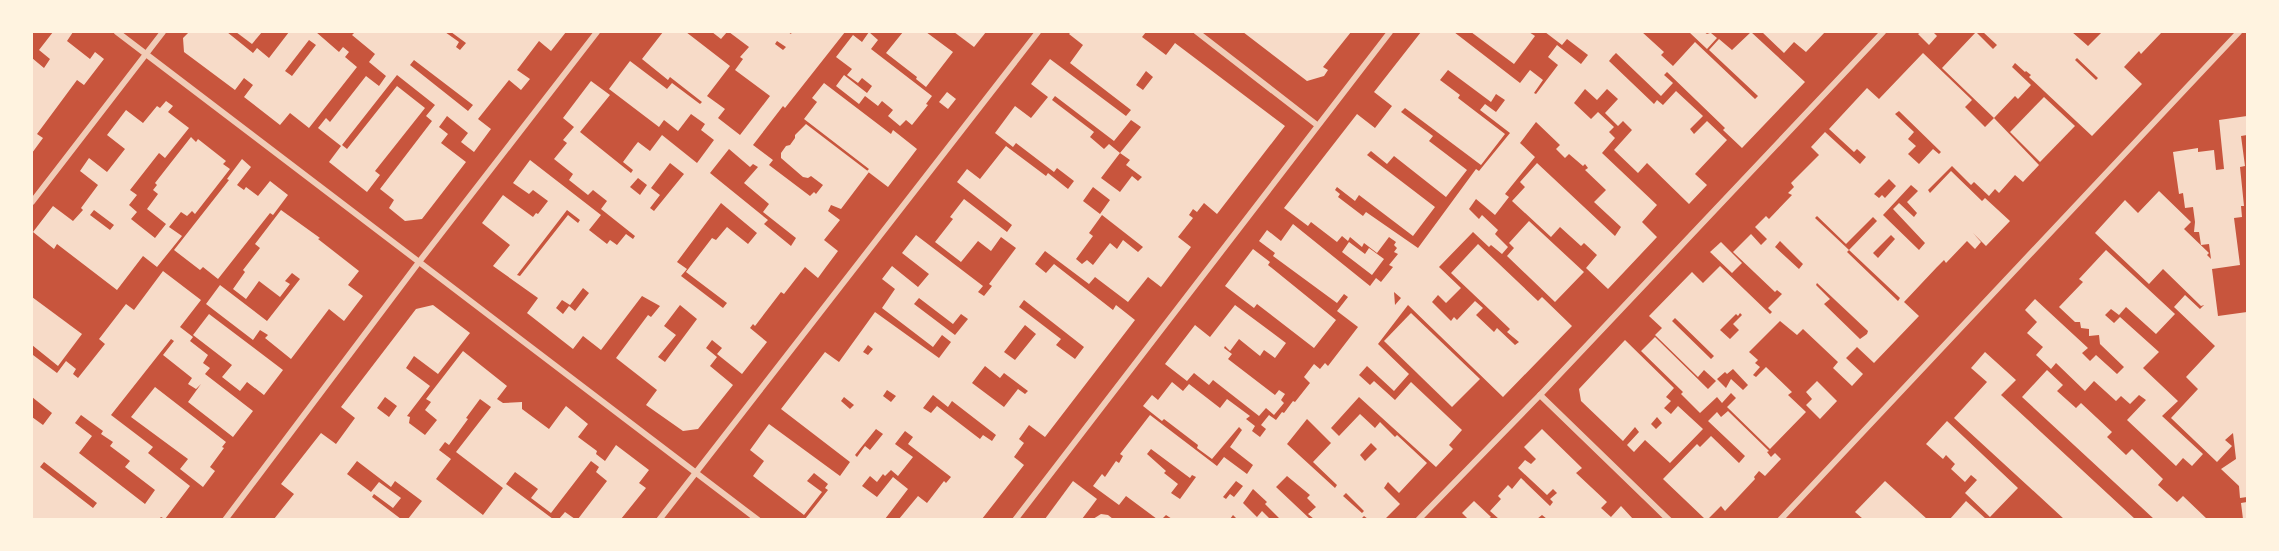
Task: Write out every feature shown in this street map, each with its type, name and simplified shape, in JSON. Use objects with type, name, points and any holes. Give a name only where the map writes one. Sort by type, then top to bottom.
[{"type":"street","points":[[117,32],[758,519]]},
{"type":"street","points":[[32,202],[162,32]]},
{"type":"street","points":[[225,519],[419,262],[597,32]]},
{"type":"street","points":[[659,519],[1038,32]]},
{"type":"street","points":[[1197,32],[1317,125]]},
{"type":"street","points":[[1015,519],[1390,32]]},
{"type":"street","points":[[1418,519],[1540,394],[1883,32]]},
{"type":"street","points":[[1780,519],[2239,32]]},
{"type":"street","points":[[1540,394],[1669,519]]},
{"type":"building","points":[[53,32],[73,32],[67,41],[90,59],[95,52],[104,59],[84,85],[77,80],[37,134],[43,138],[32,153],[32,58],[44,68],[50,59],[39,50]]},
{"type":"building","points":[[189,32],[227,32],[253,53],[257,48],[269,58],[289,32],[316,32],[339,52],[343,47],[349,52],[345,57],[357,67],[309,128],[290,113],[280,125],[244,97],[253,85],[244,78],[235,90],[184,52],[183,38]],"holes":[[[309,40],[316,45],[292,76],[285,71]]]},
{"type":"building","points":[[236,32],[262,32],[252,44]]},
{"type":"building","points":[[355,32],[445,32],[459,42],[456,47],[460,50],[466,43],[451,32],[566,32],[551,51],[539,41],[517,70],[530,79],[521,90],[509,80],[478,119],[491,129],[474,152],[461,142],[468,133],[447,116],[439,127],[448,134],[441,143],[466,162],[422,219],[405,221],[389,208],[394,200],[380,189],[432,121],[426,116],[435,105],[397,75],[342,145],[347,149],[397,86],[425,108],[375,171],[380,175],[367,192],[329,162],[341,146],[318,128],[326,118],[330,122],[366,76],[379,86],[386,76],[369,62],[375,54],[352,35]],"holes":[[[414,60],[473,105],[468,111],[410,65]]]},
{"type":"building","points":[[663,32],[686,32],[730,66],[707,96],[725,109],[718,118],[740,135],[770,96],[735,70],[743,59],[740,57],[749,47],[729,32],[788,32],[791,34],[792,32],[845,32],[753,145],[773,160],[769,165],[810,196],[814,192],[816,194],[823,185],[811,176],[803,177],[781,158],[781,153],[786,146],[790,145],[795,135],[806,124],[869,172],[841,209],[831,205],[828,211],[840,220],[824,240],[838,251],[818,278],[805,267],[784,294],[781,292],[755,326],[753,324],[750,328],[767,342],[742,374],[717,354],[722,348],[712,340],[706,348],[717,357],[710,366],[733,385],[698,429],[683,431],[646,405],[657,390],[616,358],[648,315],[651,317],[660,306],[642,296],[601,350],[583,336],[573,349],[527,313],[538,298],[493,266],[510,245],[482,223],[503,195],[533,217],[548,201],[533,190],[529,194],[513,183],[530,160],[601,215],[589,230],[607,244],[610,240],[617,245],[626,234],[633,239],[635,236],[601,209],[607,201],[593,190],[588,195],[569,180],[573,174],[554,159],[567,143],[563,140],[574,127],[563,118],[591,81],[610,95],[580,132],[631,173],[633,170],[623,162],[638,142],[650,151],[662,135],[697,163],[714,140],[701,130],[705,124],[691,114],[678,131],[664,120],[659,127],[609,89],[630,61],[667,89],[672,83],[700,104],[702,102],[670,77],[668,80],[642,59]],"holes":[[[777,41],[786,47],[783,50],[775,44]],[[729,149],[750,167],[753,164],[758,167],[744,183],[769,204],[763,212],[796,238],[791,246],[764,224],[768,220],[710,173]],[[670,163],[684,174],[654,211],[650,208],[660,195],[651,188]],[[638,178],[647,185],[640,195],[630,187]],[[721,203],[757,233],[748,244],[727,227],[716,240],[712,238],[686,272],[727,303],[723,308],[681,276],[687,269],[677,262]],[[567,210],[580,220],[578,223],[568,215],[520,276],[517,275]],[[583,288],[589,293],[575,311],[569,306],[563,314],[556,308],[562,300],[570,305]],[[680,305],[697,319],[665,362],[658,357],[676,335],[664,326]]]},
{"type":"building","points":[[712,32],[727,32],[721,39]]},
{"type":"building","points":[[869,32],[878,40],[871,49],[932,96],[926,104],[928,105],[912,125],[906,120],[900,126],[888,116],[893,110],[882,101],[878,106],[865,96],[859,104],[836,86],[844,75],[867,93],[872,86],[862,78],[858,83],[847,75],[852,69],[836,57],[853,35],[862,42]]},
{"type":"building","points":[[903,32],[926,32],[953,52],[926,87],[886,53]]},
{"type":"building","points":[[954,32],[986,32],[974,47]]},
{"type":"building","points":[[1071,32],[1146,32],[1142,37],[1166,55],[1175,43],[1285,126],[1217,214],[1204,203],[1197,212],[1193,209],[1189,215],[1193,218],[1178,237],[1191,247],[1161,287],[1148,277],[1128,302],[1095,277],[1089,284],[1045,251],[1035,264],[1046,273],[1054,264],[1113,310],[1116,305],[1135,320],[1045,437],[1029,425],[1019,439],[1024,443],[1014,457],[1024,465],[982,519],[899,519],[918,496],[927,503],[944,481],[946,483],[951,477],[908,444],[913,437],[905,431],[895,444],[913,457],[898,476],[891,470],[885,476],[883,474],[877,482],[870,476],[862,486],[877,497],[893,477],[908,489],[885,519],[805,519],[828,490],[825,488],[828,484],[814,473],[807,481],[822,492],[804,515],[753,476],[764,461],[750,450],[769,424],[840,476],[850,462],[781,409],[825,352],[839,362],[875,312],[939,358],[951,342],[942,335],[933,347],[882,308],[895,289],[882,279],[892,266],[918,287],[929,274],[902,253],[916,235],[983,286],[978,292],[984,296],[992,286],[989,284],[1016,248],[1001,237],[991,251],[978,241],[961,262],[935,242],[953,219],[950,217],[964,199],[1007,232],[1012,225],[957,182],[967,169],[980,179],[1006,146],[1046,176],[1048,173],[1068,189],[1074,181],[1057,168],[1054,172],[1016,143],[1013,147],[995,133],[1015,106],[1031,118],[1048,97],[1031,84],[1050,59],[1126,116],[1131,110],[1070,63],[1083,45],[1069,34]],"holes":[[[1146,71],[1153,77],[1143,90],[1136,85]],[[1055,96],[1114,141],[1131,120],[1141,127],[1120,153],[1109,144],[1104,149],[1090,137],[1094,132],[1052,100]],[[1120,153],[1130,160],[1126,165],[1142,177],[1138,181],[1132,176],[1120,192],[1101,178]],[[1093,187],[1110,200],[1100,214],[1083,201]],[[1102,215],[1143,247],[1138,252],[1123,240],[1117,249],[1110,243],[1093,265],[1087,260],[1082,264],[1076,259],[1093,236],[1089,233]],[[919,298],[953,324],[961,314],[968,319],[955,335],[914,304]],[[1024,300],[1084,347],[1075,359],[1056,345],[1061,339],[1019,307]],[[1025,325],[1036,334],[1015,360],[1004,352]],[[868,345],[873,349],[868,355],[863,352]],[[985,366],[1000,378],[1004,373],[1028,391],[1025,394],[1018,389],[1004,407],[972,383]],[[887,390],[896,396],[891,402],[883,396]],[[933,395],[948,407],[952,401],[996,435],[992,441],[983,435],[980,439],[937,406],[931,413],[923,408]],[[844,397],[854,405],[850,409],[841,401]],[[876,429],[883,434],[870,450],[865,446],[857,457],[855,455]]]},
{"type":"building","points":[[1243,32],[1351,32],[1323,67],[1328,70],[1324,76],[1307,81]]},
{"type":"building","points":[[1421,32],[1454,32],[1520,83],[1530,70],[1543,80],[1534,93],[1536,94],[1558,65],[1548,57],[1557,45],[1581,64],[1588,55],[1567,39],[1562,45],[1545,32],[1642,32],[1664,52],[1661,55],[1673,66],[1695,42],[1755,99],[1758,96],[1709,50],[1719,39],[1732,50],[1751,32],[1805,82],[1742,148],[1723,130],[1725,128],[1667,72],[1664,75],[1673,83],[1661,96],[1616,53],[1613,56],[1609,61],[1654,104],[1657,100],[1663,105],[1676,91],[1703,116],[1690,129],[1694,134],[1707,121],[1727,140],[1695,174],[1707,185],[1689,204],[1647,163],[1638,173],[1614,150],[1632,130],[1623,121],[1618,126],[1605,113],[1618,99],[1607,89],[1597,100],[1585,89],[1574,103],[1591,119],[1598,112],[1614,127],[1609,132],[1615,138],[1602,153],[1657,205],[1642,222],[1657,237],[1608,289],[1586,268],[1597,255],[1584,243],[1581,246],[1560,227],[1551,237],[1512,201],[1525,187],[1520,182],[1537,163],[1615,236],[1621,227],[1594,202],[1606,190],[1585,170],[1588,168],[1585,164],[1583,166],[1569,154],[1565,158],[1556,149],[1560,145],[1536,122],[1520,143],[1535,157],[1505,194],[1509,197],[1495,215],[1476,199],[1469,209],[1479,219],[1482,215],[1498,230],[1495,234],[1508,247],[1502,254],[1491,245],[1489,247],[1473,232],[1439,267],[1461,288],[1446,303],[1438,295],[1432,302],[1451,321],[1454,317],[1457,320],[1475,301],[1483,308],[1476,315],[1494,332],[1497,328],[1515,345],[1519,342],[1507,332],[1510,329],[1451,273],[1478,244],[1538,301],[1542,297],[1572,326],[1503,397],[1408,305],[1378,344],[1409,374],[1394,391],[1367,366],[1359,375],[1370,385],[1374,381],[1395,400],[1411,382],[1462,430],[1449,445],[1453,449],[1436,467],[1359,397],[1331,428],[1339,436],[1360,414],[1375,428],[1380,422],[1427,463],[1399,493],[1388,482],[1384,488],[1400,504],[1385,519],[1368,519],[1364,516],[1361,519],[1314,519],[1308,514],[1316,507],[1307,498],[1310,495],[1287,476],[1276,487],[1310,519],[1280,519],[1253,489],[1243,503],[1257,517],[1262,511],[1270,519],[1237,519],[1233,515],[1230,519],[1172,519],[1166,515],[1162,519],[1157,519],[1126,496],[1119,505],[1093,486],[1102,474],[1105,477],[1116,461],[1119,463],[1123,456],[1120,454],[1150,415],[1217,466],[1224,457],[1247,474],[1253,465],[1230,447],[1242,430],[1239,427],[1212,459],[1197,448],[1198,445],[1143,406],[1152,395],[1158,400],[1172,382],[1183,391],[1189,384],[1220,408],[1227,399],[1250,416],[1246,419],[1255,426],[1252,431],[1260,437],[1266,429],[1261,425],[1269,415],[1276,420],[1293,401],[1295,402],[1310,383],[1304,377],[1314,364],[1320,369],[1325,363],[1328,366],[1358,327],[1337,311],[1348,297],[1344,294],[1337,303],[1273,256],[1275,253],[1259,241],[1267,230],[1281,241],[1293,224],[1370,286],[1376,278],[1381,282],[1393,267],[1389,265],[1398,254],[1394,252],[1397,248],[1394,245],[1396,242],[1389,237],[1377,253],[1364,243],[1362,247],[1350,237],[1348,241],[1342,236],[1337,242],[1311,222],[1308,226],[1284,208],[1357,114],[1375,128],[1392,106],[1374,92]],"holes":[[[1448,70],[1491,102],[1496,94],[1505,100],[1496,112],[1485,104],[1480,110],[1510,133],[1479,171],[1476,169],[1418,248],[1366,212],[1363,216],[1338,197],[1340,194],[1335,190],[1337,187],[1355,201],[1359,195],[1413,236],[1435,207],[1367,155],[1371,151],[1387,164],[1394,156],[1446,197],[1467,170],[1429,141],[1433,136],[1401,112],[1405,108],[1481,165],[1505,134],[1458,98],[1460,95],[1440,80]],[[1394,292],[1401,298],[1395,305]],[[1307,419],[1331,443],[1313,462],[1337,485],[1335,488],[1287,444]],[[1371,443],[1377,449],[1365,461],[1360,455]],[[1151,449],[1190,478],[1192,475],[1196,477],[1180,499],[1171,493],[1178,484],[1164,473],[1166,471],[1147,454]],[[1236,481],[1243,486],[1234,497],[1230,494],[1226,499],[1223,497]],[[1346,493],[1364,511],[1362,513],[1343,496]]]},
{"type":"building","points":[[1471,32],[1529,32],[1535,36],[1514,64]]},
{"type":"building","points":[[1689,32],[1707,34],[1713,32],[1711,33],[1717,38],[1707,49]]},
{"type":"building","points":[[1762,32],[1825,32],[1806,52],[1794,42],[1784,53]]},
{"type":"building","points":[[1933,32],[1937,36],[1929,45],[1918,34]]},
{"type":"building","points":[[1976,32],[1993,49],[1997,45],[1983,32],[2072,32],[2088,46],[2102,32],[2162,32],[2141,54],[2139,51],[2124,67],[2142,84],[2092,136],[2029,77],[2031,75],[2015,63],[2012,67],[2031,85],[2018,99],[2015,96],[1994,118],[1942,68]],"holes":[[[2077,58],[2098,78],[2096,80],[2075,60]]]},
{"type":"building","points":[[1923,53],[1972,100],[1965,107],[1985,127],[1994,118],[2039,165],[2023,182],[2015,175],[1999,193],[1995,189],[1989,196],[1974,182],[1971,185],[1952,166],[1928,190],[1930,193],[1951,171],[1982,201],[1985,198],[2010,221],[1986,246],[1973,233],[1981,242],[1975,249],[1967,241],[1946,263],[1944,260],[1937,267],[1904,302],[1919,316],[1874,363],[1857,347],[1846,358],[1863,374],[1852,386],[1833,368],[1838,362],[1803,329],[1797,335],[1780,321],[1749,352],[1758,360],[1755,363],[1760,367],[1753,375],[1756,377],[1766,367],[1792,392],[1788,395],[1806,412],[1770,449],[1727,407],[1736,398],[1731,393],[1722,403],[1717,397],[1700,413],[1681,394],[1683,392],[1641,351],[1655,337],[1708,389],[1716,381],[1704,370],[1698,377],[1655,335],[1662,328],[1649,316],[1692,272],[1703,283],[1720,266],[1770,314],[1772,312],[1768,308],[1782,294],[1777,290],[1775,292],[1733,252],[1751,234],[1761,245],[1767,239],[1755,227],[1766,216],[1769,219],[1792,195],[1788,193],[1794,187],[1791,183],[1819,155],[1811,147],[1825,132],[1860,164],[1866,157],[1857,149],[1854,152],[1829,129],[1867,88],[1879,99]],"holes":[[[1899,111],[1941,152],[1939,154],[1933,149],[1919,164],[1908,154],[1916,146],[1908,139],[1914,132],[1895,114]],[[1889,179],[1896,186],[1885,198],[1882,195],[1879,198],[1874,194]],[[1911,185],[1918,191],[1907,202],[1917,213],[1914,217],[1899,203],[1893,209],[1925,243],[1919,250],[1883,215]],[[1817,216],[1846,244],[1873,217],[1877,221],[1849,250],[1815,218]],[[1891,235],[1895,239],[1878,258],[1873,253]],[[1780,241],[1803,264],[1799,269],[1775,247]],[[1849,250],[1900,298],[1898,301],[1847,252]],[[1817,283],[1868,331],[1867,334],[1860,339],[1824,304],[1830,299],[1816,285]],[[1736,314],[1742,315],[1733,324],[1739,330],[1730,339],[1720,330]],[[1675,318],[1714,356],[1711,359],[1672,321]],[[1733,369],[1748,385],[1743,390],[1731,379],[1726,388],[1717,379]]]},
{"type":"building","points":[[824,83],[891,134],[893,130],[917,149],[888,187],[867,171],[869,169],[804,119],[817,102],[812,98]]},
{"type":"building","points":[[947,92],[956,99],[948,109],[939,102]]},
{"type":"building","points":[[2044,97],[2075,126],[2040,162],[2010,132]]},
{"type":"building","points":[[166,101],[173,106],[168,112],[189,128],[165,158],[159,153],[130,190],[137,195],[129,205],[137,212],[131,219],[155,238],[166,224],[147,209],[158,194],[153,190],[157,185],[155,183],[191,137],[196,142],[198,139],[226,161],[223,164],[230,169],[195,214],[192,211],[187,216],[181,212],[169,227],[182,236],[157,267],[143,256],[117,290],[57,244],[54,249],[33,232],[53,206],[73,221],[83,210],[81,208],[98,185],[80,171],[89,158],[107,172],[125,149],[107,135],[126,110],[143,123],[157,106],[160,108]],"holes":[[[94,210],[114,225],[110,230],[90,215]]]},
{"type":"building","points":[[2247,116],[2247,135],[2241,136],[2245,166],[2240,167],[2244,206],[2241,206],[2242,217],[2234,218],[2240,265],[2212,269],[2218,316],[2247,312],[2247,497],[2240,498],[2239,486],[2221,469],[2236,459],[2233,433],[2225,440],[2232,446],[2217,462],[2171,418],[2198,389],[2186,377],[2215,346],[2174,307],[2185,295],[2200,309],[2204,305],[2201,306],[2163,269],[2149,284],[2095,233],[2125,200],[2138,213],[2159,191],[2191,222],[2184,229],[2209,253],[2207,255],[2211,259],[2209,244],[2201,245],[2199,232],[2194,232],[2193,207],[2185,208],[2183,193],[2179,194],[2173,152],[2198,148],[2198,152],[2214,150],[2216,170],[2224,169],[2219,120]]},
{"type":"building","points":[[242,159],[251,167],[237,185],[244,190],[246,187],[258,196],[270,181],[288,195],[273,215],[270,213],[218,279],[203,267],[200,270],[174,250],[229,180],[227,179]]},
{"type":"building","points":[[281,210],[320,238],[318,239],[359,271],[348,285],[363,296],[344,321],[329,309],[291,359],[265,338],[268,335],[260,330],[253,340],[206,304],[220,285],[267,321],[300,279],[292,273],[285,281],[290,284],[280,297],[259,281],[246,299],[233,289],[245,272],[243,270],[260,248],[255,244]]},
{"type":"building","points":[[1529,221],[1584,272],[1555,302],[1507,256],[1514,248],[1509,243]]},
{"type":"building","points":[[1349,242],[1365,254],[1369,248],[1384,259],[1372,275],[1342,252]]},
{"type":"building","points":[[1721,242],[1742,263],[1732,273],[1710,252]]},
{"type":"building","points":[[1253,249],[1270,262],[1268,265],[1336,320],[1314,348],[1257,304],[1254,308],[1225,286]]},
{"type":"building","points":[[2106,250],[2175,314],[2156,334],[2126,307],[2119,315],[2111,309],[2105,315],[2114,323],[2120,317],[2159,352],[2143,368],[2178,401],[2162,416],[2203,454],[2192,466],[2183,458],[2176,466],[2127,420],[2146,400],[2139,395],[2130,404],[2121,396],[2116,401],[2094,381],[2085,391],[2056,363],[2051,369],[2036,355],[2043,347],[2027,333],[2037,322],[2025,310],[2035,299],[2088,348],[2082,353],[2090,361],[2096,355],[2117,374],[2124,367],[2100,344],[2099,335],[2089,336],[2089,329],[2081,328],[2080,322],[2075,322],[2059,307],[2083,282],[2079,279]]},
{"type":"building","points":[[163,271],[201,300],[180,327],[193,337],[190,341],[208,355],[203,363],[210,368],[205,374],[253,411],[233,437],[188,402],[201,384],[196,389],[188,384],[192,378],[163,355],[174,341],[171,339],[111,415],[153,447],[148,453],[190,486],[165,519],[161,517],[159,519],[32,519],[32,417],[43,425],[52,413],[32,397],[32,356],[57,373],[66,361],[76,369],[73,374],[78,378],[105,344],[99,339],[126,304],[134,310]],"holes":[[[81,415],[103,431],[101,434],[113,442],[110,446],[130,461],[125,467],[155,490],[145,504],[79,453],[92,436],[75,423]],[[44,462],[97,503],[93,508],[40,467]]]},
{"type":"building","points":[[32,297],[82,334],[58,366],[32,345]]},
{"type":"building","points":[[433,305],[470,333],[438,374],[414,356],[406,368],[430,386],[407,416],[410,417],[409,423],[425,435],[437,420],[425,410],[431,402],[426,399],[463,351],[507,386],[497,399],[503,403],[522,402],[522,409],[549,429],[566,406],[588,424],[578,437],[597,451],[596,454],[605,461],[616,445],[649,470],[639,483],[646,488],[621,519],[578,519],[607,481],[596,472],[599,467],[591,461],[551,513],[531,498],[538,489],[515,472],[506,484],[553,519],[408,519],[422,501],[395,481],[391,487],[357,461],[347,474],[371,492],[379,482],[401,498],[393,508],[374,494],[372,497],[401,519],[274,519],[294,494],[281,484],[321,433],[336,444],[355,418],[341,407],[416,309]],"holes":[[[385,397],[397,406],[389,417],[377,408]],[[480,399],[491,407],[456,452],[503,488],[483,515],[436,479],[451,459],[439,450],[445,442],[449,445]]]},
{"type":"building","points":[[1235,305],[1286,343],[1275,358],[1264,350],[1260,356],[1239,339],[1230,351],[1225,346],[1224,348],[1232,354],[1228,359],[1275,395],[1279,390],[1285,394],[1281,400],[1284,403],[1274,415],[1266,408],[1259,416],[1213,380],[1209,385],[1194,373],[1187,381],[1165,364],[1195,325],[1210,337]]},
{"type":"building","points":[[1411,313],[1480,379],[1452,407],[1384,341]]},
{"type":"building","points":[[209,314],[283,370],[264,395],[247,382],[240,391],[222,377],[232,365],[193,335]]},
{"type":"building","points":[[1625,340],[1674,388],[1666,397],[1671,401],[1664,408],[1671,414],[1678,406],[1703,429],[1670,463],[1645,440],[1634,452],[1627,445],[1639,432],[1635,427],[1623,441],[1581,401],[1579,389]],"holes":[[[1657,417],[1662,423],[1656,429],[1651,424]]]},
{"type":"building","points":[[1985,352],[2016,380],[2001,395],[2135,519],[2064,519],[1954,418],[1987,382],[1971,368]]},
{"type":"building","points":[[2047,370],[2063,385],[2057,391],[2076,408],[2081,403],[2112,432],[2107,437],[2126,455],[2132,449],[2163,479],[2158,485],[2177,502],[2183,496],[2207,519],[2154,519],[2022,397]]},
{"type":"building","points":[[1817,381],[1837,401],[1820,419],[1806,405],[1812,399],[1806,392]]},
{"type":"building","points":[[155,387],[226,442],[210,467],[215,471],[203,487],[180,469],[188,459],[131,417]]},
{"type":"building","points":[[1728,411],[1769,451],[1767,452],[1771,457],[1775,453],[1781,459],[1765,476],[1759,471],[1755,479],[1725,511],[1721,506],[1708,519],[1705,519],[1663,479],[1697,444],[1700,447],[1711,436],[1739,463],[1745,456],[1708,421],[1717,412],[1721,417]]},
{"type":"building","points":[[1947,421],[2018,488],[1990,517],[1965,493],[1977,480],[1971,475],[1965,482],[1951,469],[1955,464],[1946,455],[1943,459],[1926,444]]},
{"type":"building","points":[[1542,429],[1582,468],[1576,473],[1607,502],[1601,508],[1611,517],[1621,506],[1633,519],[1547,519],[1542,515],[1537,519],[1499,519],[1490,511],[1501,499],[1498,496],[1508,485],[1512,489],[1521,478],[1550,506],[1553,502],[1550,499],[1557,493],[1553,489],[1547,495],[1518,468],[1525,460],[1531,464],[1536,459],[1524,447]]},
{"type":"building","points":[[1073,481],[1097,499],[1082,519],[1045,519]]},
{"type":"building","points":[[1885,481],[1927,519],[1863,519],[1855,512]]},
{"type":"building","points":[[1474,501],[1491,517],[1468,519],[1462,513]]},
{"type":"building","points":[[1966,501],[1986,519],[1950,519]]},
{"type":"building","points":[[2247,502],[2247,519],[2243,519],[2241,503]]},
{"type":"building","points":[[565,512],[575,519],[559,519]]},
{"type":"building","points":[[1101,514],[1108,515],[1113,519],[1093,519]]}]
